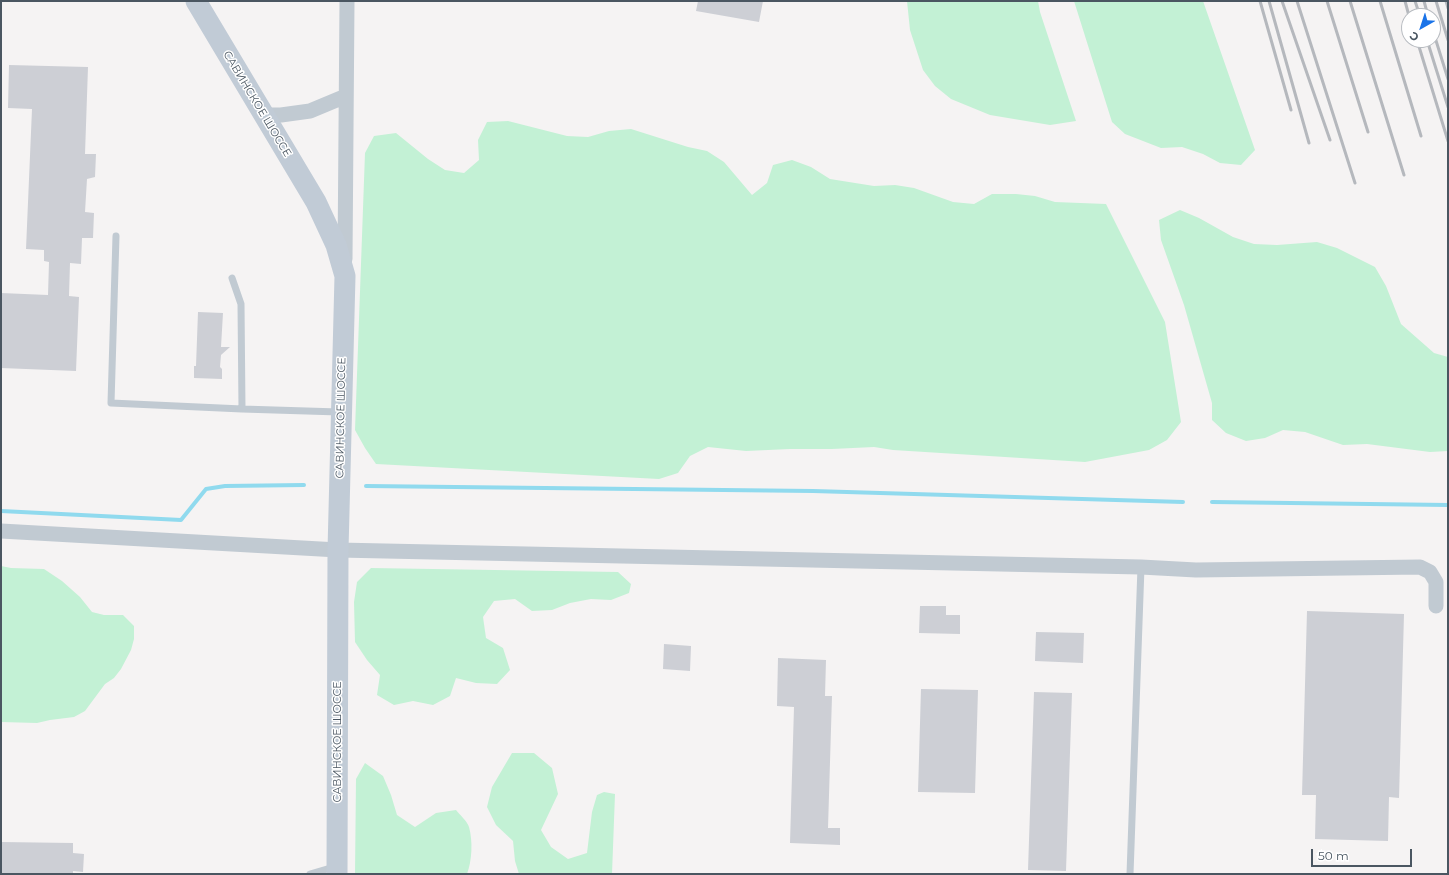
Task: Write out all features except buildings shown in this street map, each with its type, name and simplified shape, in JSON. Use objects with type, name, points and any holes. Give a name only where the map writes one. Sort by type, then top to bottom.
[{"type":"street","name":"САВИНСКОЕ ШОССЕ","points":[[196,1],[316,202],[336,245],[345,276],[338,550],[337,870]]},
{"type":"street","points":[[345,276],[347,1]]},
{"type":"street","points":[[264,115],[280,115],[310,111],[346,96]]},
{"type":"street","points":[[1,530],[338,550],[1141,567],[1196,570],[1420,567],[1430,572],[1436,582],[1436,606]]},
{"type":"lane","points":[[116,236],[111,403],[341,412]]},
{"type":"lane","points":[[232,278],[241,304],[242,409]]},
{"type":"lane","points":[[1130,874],[1141,567]]},
{"type":"lane","points":[[310,874],[337,870]]},
{"type":"green space","points":[[907,1],[1038,1],[1040,12],[1076,121],[1050,125],[990,115],[951,99],[935,86],[923,70],[910,30]]},
{"type":"green space","points":[[1074,1],[1203,1],[1255,150],[1241,165],[1220,163],[1203,154],[1182,147],[1161,148],[1125,134],[1112,122]]},
{"type":"green space","points":[[508,121],[567,136],[588,137],[609,131],[631,129],[688,147],[707,151],[724,162],[752,195],[767,183],[773,165],[792,160],[811,167],[830,179],[874,186],[895,185],[914,188],[953,202],[974,204],[992,194],[1016,194],[1035,196],[1055,202],[1106,204],[1165,322],[1181,422],[1167,440],[1149,450],[1085,462],[893,450],[874,447],[746,451],[708,447],[690,456],[678,473],[659,479],[376,464],[355,430],[365,153],[374,136],[396,133],[428,159],[445,170],[464,173],[479,160],[478,140],[487,122]]},
{"type":"green space","points":[[1180,210],[1199,218],[1233,237],[1254,244],[1277,245],[1317,242],[1337,248],[1375,267],[1386,286],[1401,324],[1434,353],[1448,357],[1448,451],[1430,452],[1367,444],[1343,445],[1305,432],[1283,430],[1265,438],[1246,441],[1226,433],[1212,420],[1212,403],[1184,305],[1161,240],[1159,220]]},
{"type":"green space","points":[[1,566],[11,568],[44,569],[62,581],[80,597],[92,612],[104,615],[123,615],[134,626],[134,639],[131,650],[121,669],[114,678],[105,684],[85,711],[74,717],[37,723],[1,722]]},
{"type":"green space","points":[[371,568],[618,572],[631,584],[629,593],[611,600],[591,599],[570,603],[552,610],[532,611],[515,599],[494,601],[483,617],[486,638],[503,648],[510,670],[497,684],[476,683],[456,678],[450,696],[433,705],[413,701],[394,705],[377,695],[380,675],[367,660],[355,642],[354,602],[357,582]]},
{"type":"green space","points":[[512,753],[534,753],[552,768],[558,794],[541,830],[551,847],[568,859],[587,853],[592,812],[597,795],[604,792],[615,794],[612,874],[519,874],[515,861],[513,841],[496,825],[487,807],[492,787]]},
{"type":"green space","points":[[365,763],[383,776],[397,815],[415,827],[436,813],[456,810],[469,827],[471,857],[467,874],[355,874],[356,779]]},
{"type":"waterway","points":[[1,511],[181,520],[206,489],[225,486],[304,485]]},
{"type":"waterway","points":[[366,486],[813,491],[1183,502]]},
{"type":"waterway","points":[[1212,502],[1448,505]]},
{"type":"railway","points":[[1260,1],[1291,110]]},
{"type":"railway","points":[[1269,1],[1309,143]]},
{"type":"railway","points":[[1282,1],[1330,140]]},
{"type":"railway","points":[[1297,1],[1355,183]]},
{"type":"railway","points":[[1327,1],[1368,132]]},
{"type":"railway","points":[[1350,1],[1404,175]]},
{"type":"railway","points":[[1380,1],[1421,136]]},
{"type":"railway","points":[[1405,1],[1407,8]]},
{"type":"railway","points":[[1415,1],[1417,8]]},
{"type":"railway","points":[[1424,1],[1426,8]]},
{"type":"railway","points":[[1436,1],[1448,40]]},
{"type":"railway","points":[[1446,1],[1448,8]]},
{"type":"railway","points":[[1419,48],[1448,141]]},
{"type":"railway","points":[[1430,48],[1448,107]]},
{"type":"railway","points":[[1438,48],[1448,79]]}]
